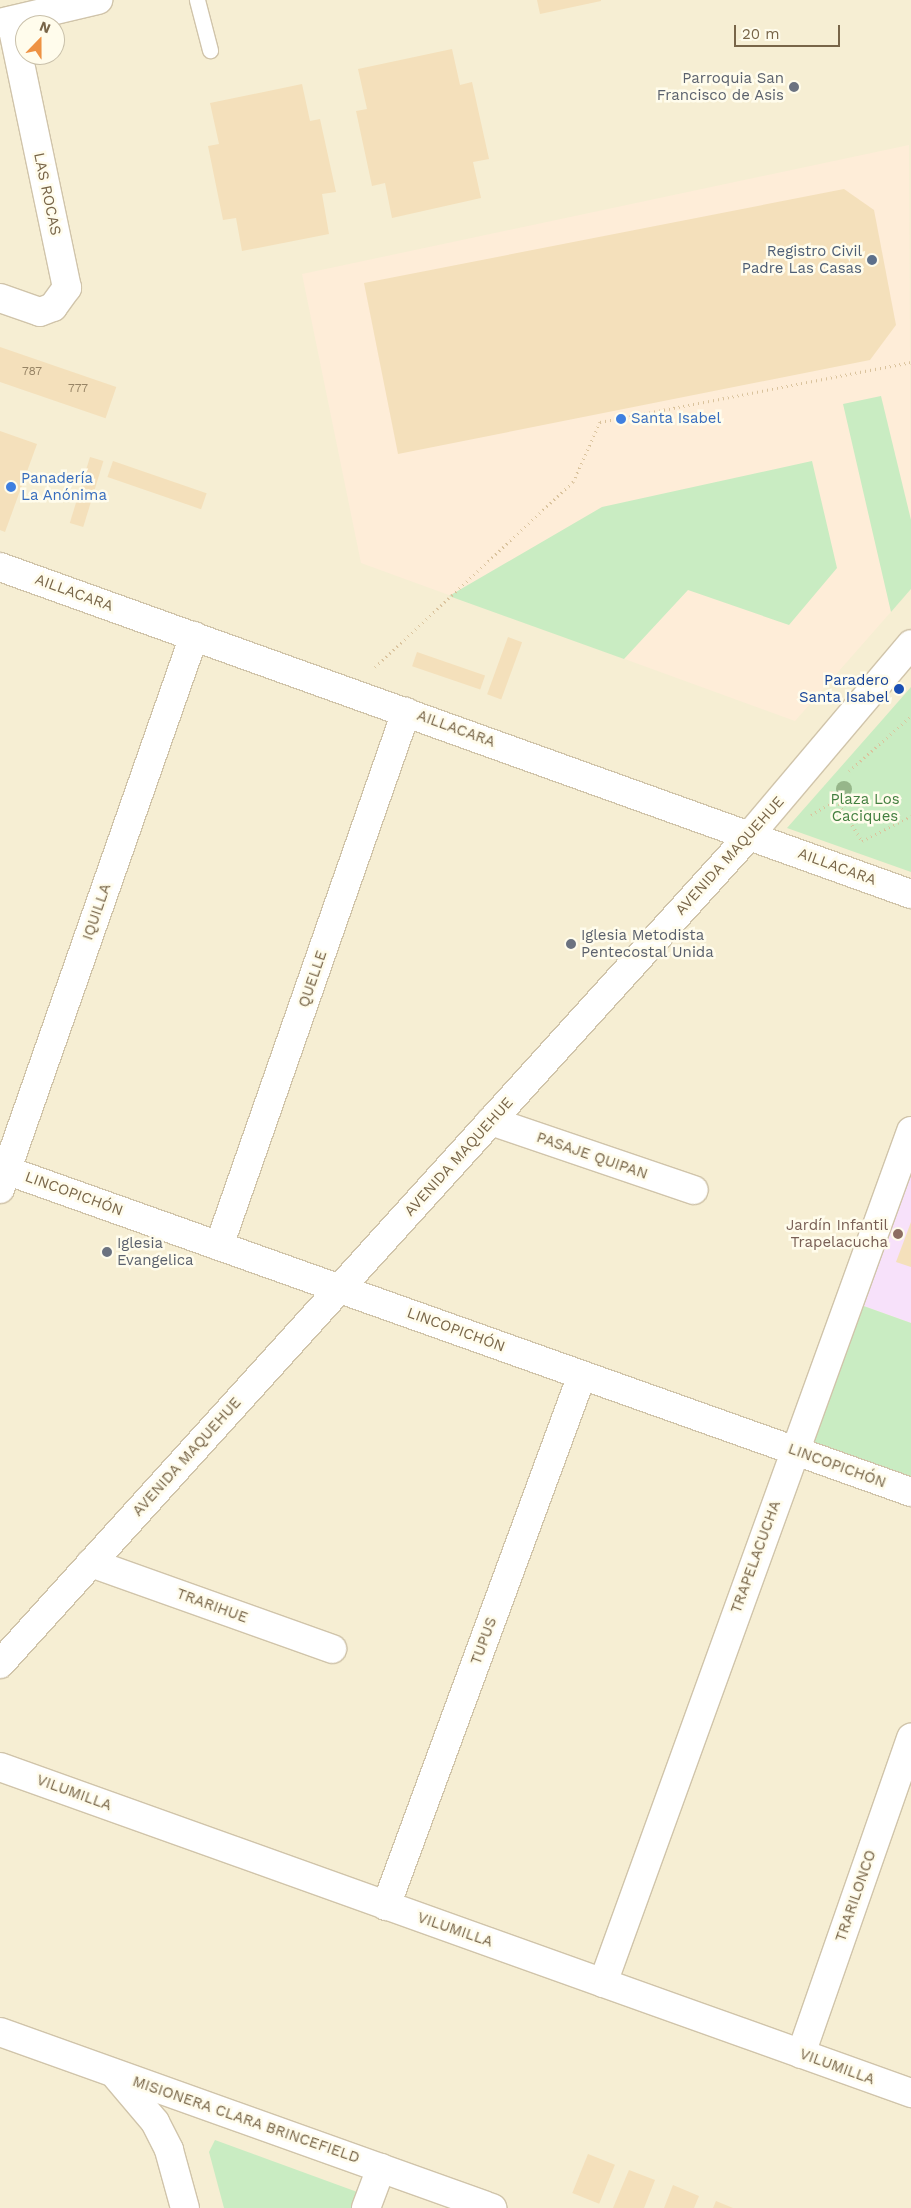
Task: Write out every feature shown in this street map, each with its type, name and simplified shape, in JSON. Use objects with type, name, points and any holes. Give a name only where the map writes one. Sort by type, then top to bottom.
[{"type":"street","points":[[5,22],[98,0]]},
{"type":"street","name":"LAS ROCAS","points":[[0,298],[40,312],[53,307],[67,288],[5,22]]},
{"type":"street","name":"AILLACARA","points":[[0,566],[911,894]]},
{"type":"street","name":"IQUILLA","points":[[2,1176],[194,636]]},
{"type":"street","name":"AVENIDA MAQUEHUE","points":[[0,1664],[749,836],[911,644]]},
{"type":"street","name":"QUELLE","points":[[219,1246],[406,712]]},
{"type":"street","name":"PASAJE QUIPAN","points":[[491,1121],[694,1190]]},
{"type":"street","name":"TRAPELACUCHA","points":[[603,1983],[794,1450],[911,1131]]},
{"type":"street","name":"LINCOPICHÓN","points":[[2,1176],[219,1246],[338,1290],[911,1492]]},
{"type":"street","name":"TUPUS","points":[[386,1906],[582,1375]]},
{"type":"street","name":"TRARIHUE","points":[[91,1563],[332,1649]]},
{"type":"street","name":"TRARILONCO","points":[[801,2054],[911,1738]]},
{"type":"street","name":"VILUMILLA","points":[[0,1767],[911,2093]]},
{"type":"street","name":"MISIONERA CLARA BRINCEFIELD","points":[[0,2032],[492,2208]]},
{"type":"street","points":[[114,2074],[155,2122],[169,2150],[185,2208]]},
{"type":"street","points":[[366,2208],[381,2168]]},
{"type":"lane","points":[[198,0],[210,50]]},
{"type":"path","points":[[349,692],[572,482],[600,422],[911,362]]},
{"type":"path","points":[[845,775],[911,716]]},
{"type":"path","points":[[837,782],[830,788],[834,802],[862,841],[911,816]]},
{"type":"shaded area","points":[[0,0],[911,0],[911,2208],[0,2208]]},
{"type":"shaded area","name":"Santa Isabel","points":[[909,145],[911,589],[795,721],[361,563],[302,274]]},
{"type":"shaded area","name":"Jardín Infantil Trapelacucha","points":[[911,1163],[911,1323],[858,1304]]},
{"type":"green space","points":[[881,396],[911,520],[911,589],[891,612],[843,404]]},
{"type":"green space","points":[[812,461],[837,568],[789,625],[688,590],[624,659],[449,596],[602,507]]},
{"type":"green space","name":"Plaza Los Caciques","points":[[911,687],[911,872],[787,828],[883,719]]},
{"type":"green space","points":[[858,1304],[911,1323],[911,1484],[807,1446]]},
{"type":"green space","points":[[215,2140],[360,2193],[354,2208],[224,2208],[209,2152]]},
{"type":"building","points":[[537,0],[601,0],[601,1],[540,14]]},
{"type":"building","points":[[452,49],[460,85],[472,82],[489,159],[473,162],[481,198],[392,218],[385,183],[372,186],[356,111],[367,109],[358,69]]},
{"type":"building","points":[[302,84],[310,121],[320,119],[336,192],[322,194],[329,234],[242,251],[236,218],[223,220],[208,146],[219,144],[210,103]]},
{"type":"building","points":[[844,189],[874,210],[896,325],[870,360],[398,454],[364,283]]},
{"type":"building","points":[[0,347],[116,387],[106,418],[0,382]]},
{"type":"building","name":"Panadería La Anónima","points":[[0,431],[37,444],[5,532],[0,530]]},
{"type":"building","points":[[90,457],[103,461],[83,527],[70,523]]},
{"type":"building","points":[[113,461],[207,493],[201,509],[107,477]]},
{"type":"building","points":[[508,637],[522,642],[501,699],[487,694]]},
{"type":"building","points":[[417,652],[485,675],[480,690],[412,666]]},
{"type":"building","points":[[911,1222],[911,1267],[896,1262]]},
{"type":"building","points":[[588,2154],[615,2165],[599,2204],[572,2193]]},
{"type":"building","points":[[629,2170],[655,2180],[644,2208],[613,2208]]},
{"type":"building","points":[[673,2185],[699,2196],[694,2208],[664,2208]]},
{"type":"building","points":[[716,2201],[733,2208],[713,2208]]},
{"type":"place","name":"Parroquia San Francisco de Asis","points":[[794,87]]},
{"type":"place","name":"Registro Civil Padre Las Casas","points":[[872,260]]},
{"type":"place","name":"Santa Isabel","points":[[621,419]]},
{"type":"place","name":"Panadería La Anónima","points":[[11,487]]},
{"type":"place","name":"Paradero Santa Isabel","points":[[899,689]]},
{"type":"place","name":"Iglesia Metodista Pentecostal Unida","points":[[571,944]]},
{"type":"place","name":"Jardín Infantil Trapelacucha","points":[[898,1234]]},
{"type":"place","name":"Iglesia Evangelica","points":[[107,1252]]}]
